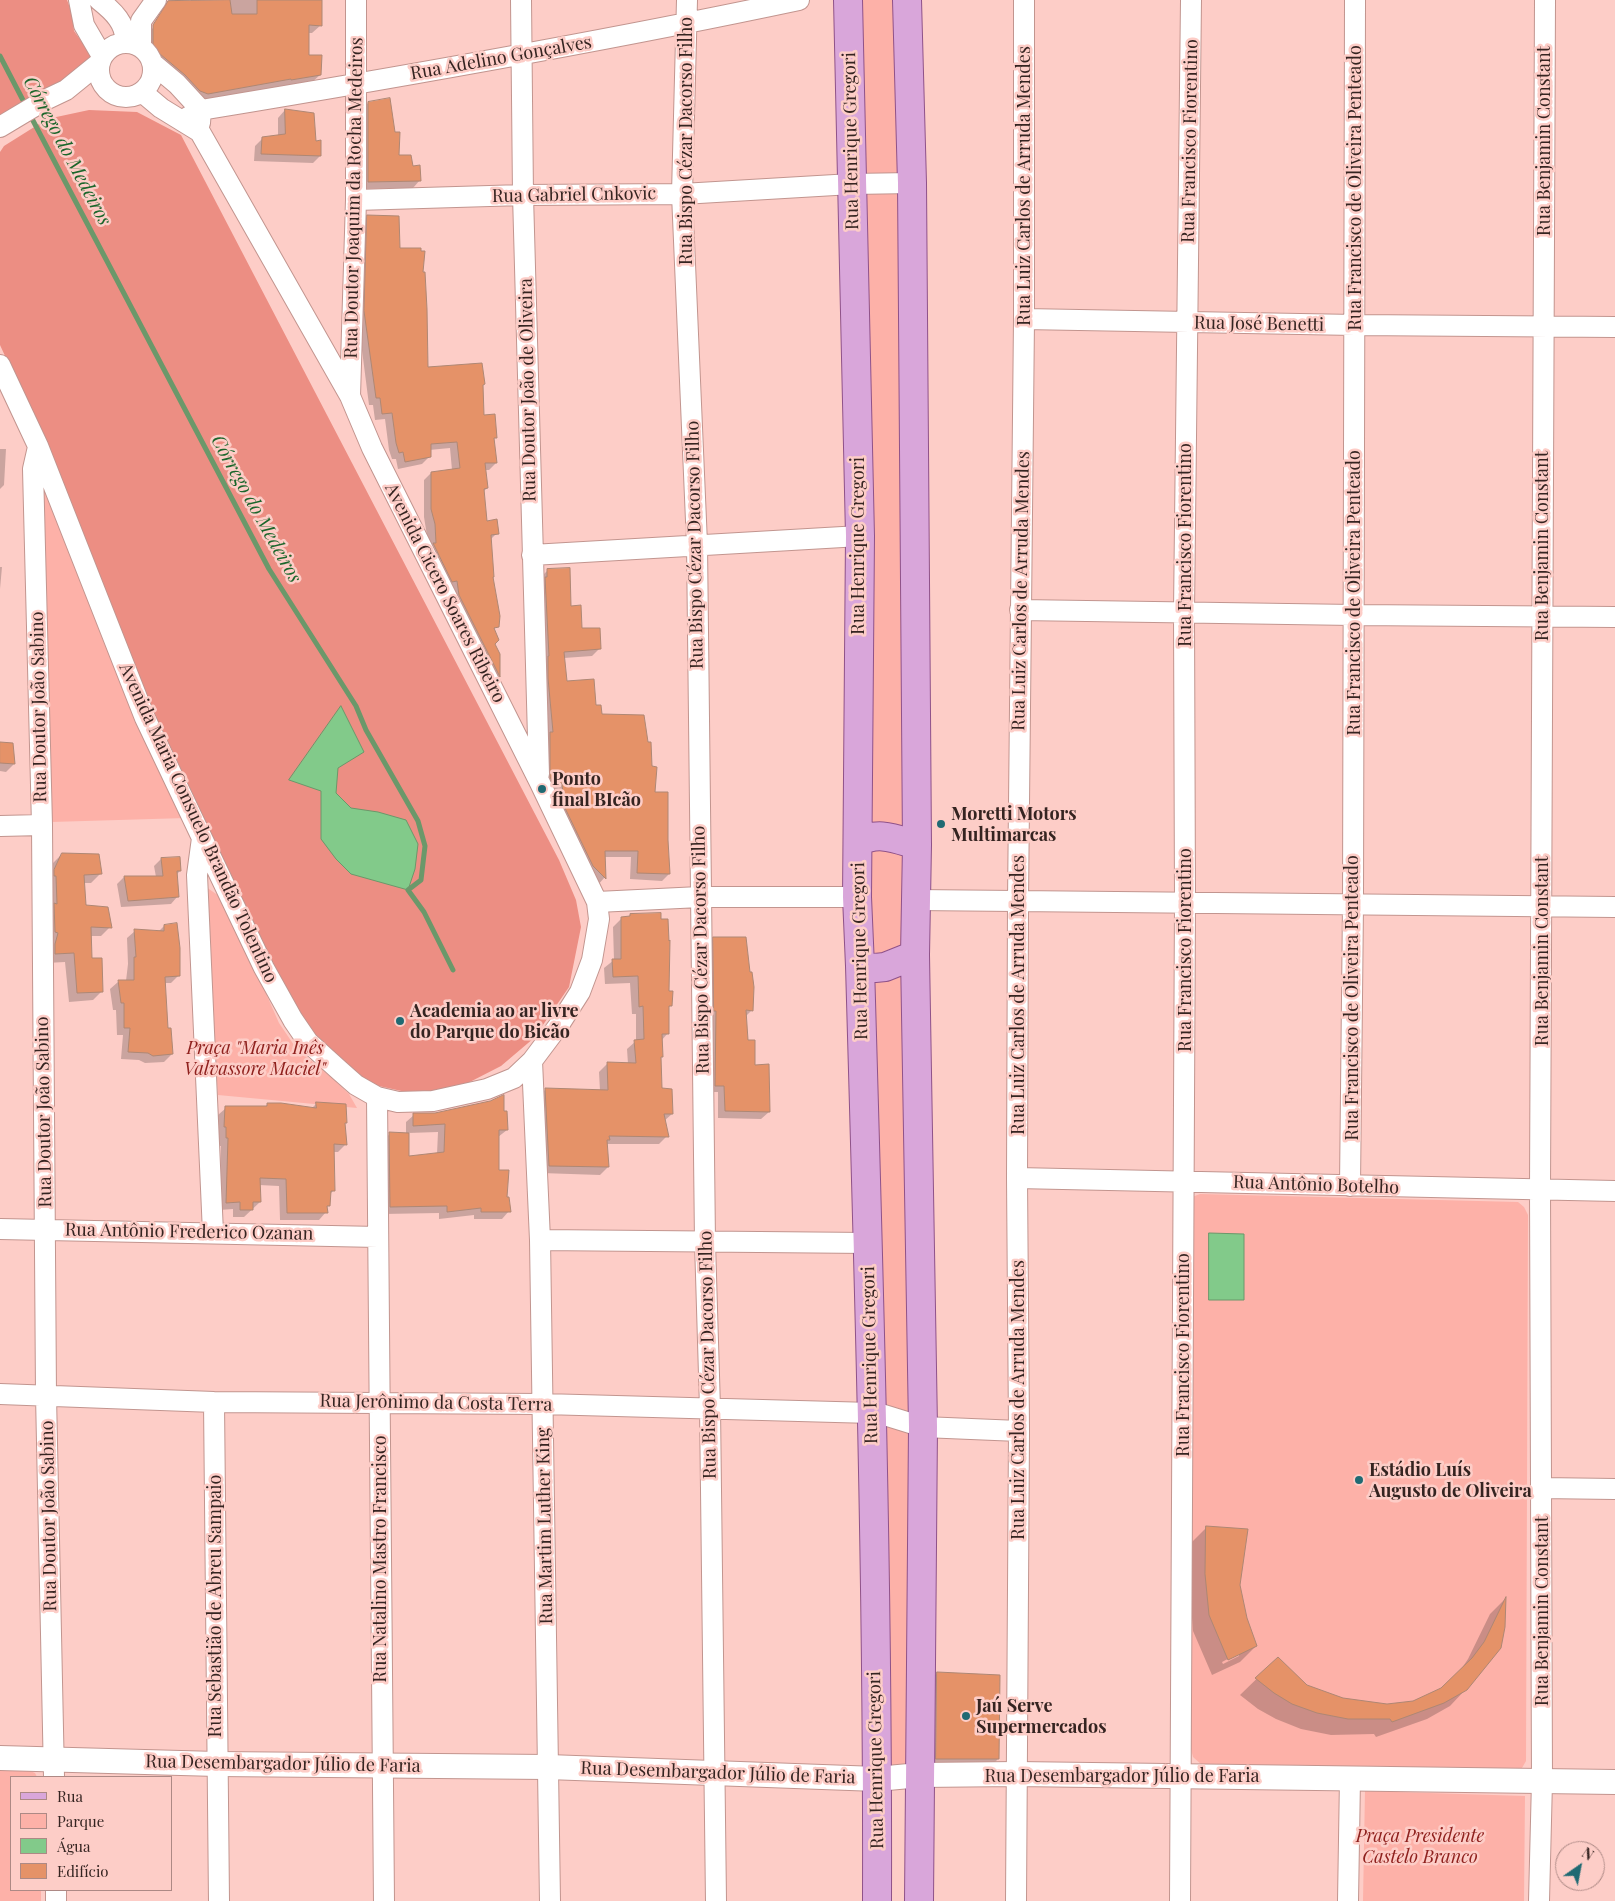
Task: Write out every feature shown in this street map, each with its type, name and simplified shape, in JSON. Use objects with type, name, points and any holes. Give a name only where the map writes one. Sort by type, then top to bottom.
[{"type":"main road","name":"Rua Henrique Gregori","points":[[848,0],[860,536],[857,897],[872,1413],[878,1779],[877,1901]]},
{"type":"main road","points":[[907,0],[912,183],[917,845],[915,955],[923,1427],[918,1901]]},
{"type":"main road","points":[[858,843],[867,837],[880,836],[917,845]]},
{"type":"main road","points":[[860,966],[885,967],[915,955]]},
{"type":"street","points":[[79,0],[84,25],[100,60],[100,80],[110,92],[124,98],[133,96],[142,92],[150,82],[153,73],[119,20],[99,0]]},
{"type":"street","points":[[136,46],[141,22],[156,0]]},
{"type":"street","name":"Rua Doutor Joaquim da Rocha Medeiros","points":[[350,396],[356,200],[356,0]]},
{"type":"street","name":"Rua Doutor João de Oliveira","points":[[521,0],[523,194],[539,781]]},
{"type":"street","name":"Rua Bispo Cézar Dacorso Filho","points":[[687,0],[682,194],[697,544],[700,896],[705,1242],[710,1408],[716,1901]]},
{"type":"street","name":"Rua Adelino Gonçalves","points":[[201,110],[687,24],[800,0]]},
{"type":"street","name":"Rua Luiz Carlos de Arruda Mendes","points":[[1016,1901],[1019,1431],[1017,1178],[1018,901],[1024,319],[1024,0]]},
{"type":"street","name":"Rua Francisco Fiorentino","points":[[1180,1901],[1185,902],[1184,612],[1191,0]]},
{"type":"street","name":"Rua Francisco de Oliveira Penteado","points":[[1350,1186],[1353,904],[1355,0]]},
{"type":"street","name":"Rua Benjamin Constant","points":[[1540,1901],[1542,1781],[1540,1189],[1545,0]]},
{"type":"street","points":[[2,126],[45,100],[66,90],[100,60],[108,48],[120,43],[136,46],[177,84],[201,110],[192,127],[161,108],[142,92]]},
{"type":"street","points":[[66,90],[106,88]]},
{"type":"street","name":"Avenida Cicero Soares Ribeiro","points":[[192,127],[350,396],[372,448],[539,781],[597,902],[599,919],[592,960],[580,992],[559,1025],[532,1061]]},
{"type":"street","name":"Rua Gabriel Cnkovic","points":[[356,200],[523,194],[682,194],[852,184],[912,183]]},
{"type":"street","name":"Rua José Benetti","points":[[1024,319],[1354,325],[1615,327]]},
{"type":"street","name":"Avenida Maria Consuelo Brandão Tolentino","points":[[0,365],[38,446],[145,718],[264,968],[293,1020],[308,1042],[356,1085],[377,1097],[398,1102],[433,1101],[487,1089],[514,1078],[532,1061]]},
{"type":"street","name":"Rua Doutor João Sabino","points":[[38,446],[33,469],[42,825],[46,1395],[54,1768]]},
{"type":"street","points":[[532,555],[860,536]]},
{"type":"street","points":[[1020,610],[1615,617]]},
{"type":"street","points":[[0,826],[42,825]]},
{"type":"street","points":[[202,838],[198,875],[213,1233]]},
{"type":"street","points":[[597,902],[700,896],[857,897]]},
{"type":"street","points":[[916,900],[1615,907]]},
{"type":"street","name":"Rua Martim Luther King","points":[[532,1061],[540,1240],[550,1901]]},
{"type":"street","name":"Rua Natalino Mastro Francisco","points":[[377,1097],[384,1901]]},
{"type":"street","name":"Rua Antônio Botelho","points":[[1017,1178],[1615,1191]]},
{"type":"street","name":"Rua Antônio Frederico Ozanan","points":[[0,1229],[378,1237]]},
{"type":"street","points":[[540,1240],[868,1243]]},
{"type":"street","name":"Rua Jerônimo da Costa Terra","points":[[0,1394],[214,1402],[543,1404],[872,1413],[923,1427],[1019,1431]]},
{"type":"street","name":"Rua Sebastião de Abreu Sampaio","points":[[214,1402],[219,1901]]},
{"type":"street","points":[[1541,1488],[1615,1489]]},
{"type":"street","name":"Rua Desembargador Júlio de Faria","points":[[0,1758],[54,1768],[217,1764],[548,1767],[878,1779],[920,1775],[1017,1774],[1615,1782]]},
{"type":"street","points":[[1348,1901],[1350,1778]]},
{"type":"green space","points":[[856,0],[897,0],[910,1415],[909,1765],[867,1765]]},
{"type":"green space","points":[[43,491],[48,491],[104,643],[186,818],[51,822]]},
{"type":"green space","name":"Praça \"Maria Inês Valvassore Maciel\"","points":[[203,885],[225,900],[279,1023],[296,1048],[349,1094],[357,1108],[218,1095]]},
{"type":"green space","name":"Estádio Luís Augusto de Oliveira","points":[[1200,1194],[1518,1202],[1524,1207],[1528,1215],[1526,1761],[1522,1768],[1515,1772],[1202,1765],[1193,1757],[1190,1745],[1192,1197]]},
{"type":"green space","points":[[0,1769],[28,1770],[35,1773],[36,1776],[10,1776],[10,1891],[41,1891],[41,1901],[0,1901]]},
{"type":"green space","name":"Praça Presidente Castelo Branco","points":[[1365,1791],[1525,1796],[1524,1901],[1363,1901]]},
{"type":"shaded area","points":[[0,0],[67,0],[72,13],[74,31],[93,57],[64,81],[0,117]]},
{"type":"shaded area","points":[[89,110],[137,112],[181,135],[559,860],[576,900],[581,927],[569,987],[534,1038],[501,1066],[460,1087],[415,1094],[370,1084],[312,1039],[270,971],[133,673],[55,465],[0,345],[0,152],[4,146],[47,119]]},
{"type":"water","points":[[341,706],[364,752],[338,768],[336,793],[351,808],[378,812],[406,820],[418,844],[415,869],[408,890],[351,874],[336,859],[321,839],[321,791],[289,780]]},
{"type":"water","points":[[1209,1233],[1244,1234],[1244,1300],[1209,1300]]},
{"type":"building","points":[[230,0],[232,14],[257,14],[257,0],[322,0],[322,26],[309,25],[309,55],[322,55],[321,75],[208,94],[200,91],[185,75],[160,54],[153,51],[153,25],[168,1]]},
{"type":"building","points":[[390,98],[395,132],[400,132],[399,155],[411,155],[413,166],[420,165],[421,181],[368,182],[368,102]]},
{"type":"building","points":[[285,109],[314,113],[316,141],[321,140],[321,156],[261,154],[262,137],[285,134]]},
{"type":"building","points":[[367,215],[399,216],[400,248],[421,248],[421,251],[425,251],[423,272],[425,272],[427,309],[428,367],[482,363],[485,384],[483,385],[484,415],[495,414],[497,438],[494,438],[497,463],[485,463],[488,488],[484,489],[487,521],[497,519],[499,534],[491,535],[493,577],[500,616],[499,627],[494,628],[499,640],[495,644],[500,654],[500,677],[459,595],[457,581],[452,582],[433,543],[436,543],[435,524],[431,509],[431,472],[460,468],[457,442],[431,444],[431,457],[405,462],[403,452],[399,453],[396,443],[392,413],[382,414],[380,398],[376,398],[364,311]]},
{"type":"building","points":[[570,568],[571,606],[581,605],[582,628],[600,628],[601,649],[564,652],[567,681],[594,679],[596,705],[601,705],[602,714],[644,715],[648,742],[651,742],[652,766],[657,767],[655,792],[668,792],[670,874],[637,873],[638,851],[605,851],[606,879],[593,866],[564,806],[562,783],[553,783],[550,777],[550,732],[553,732],[548,678],[549,656],[545,577],[547,577],[547,569]]},
{"type":"building","points":[[0,742],[13,743],[15,764],[0,763]]},
{"type":"building","points":[[62,853],[99,854],[102,874],[84,875],[86,905],[108,907],[112,928],[91,927],[92,958],[102,958],[103,992],[77,993],[74,953],[55,954],[58,933],[55,932],[54,903],[57,904],[54,870]]},
{"type":"building","points":[[180,857],[181,871],[177,871],[179,897],[128,901],[124,876],[163,876],[161,858]]},
{"type":"building","points":[[661,913],[661,919],[668,919],[670,940],[669,991],[673,991],[672,1006],[669,1006],[669,1034],[662,1034],[663,1057],[661,1057],[662,1088],[672,1089],[673,1114],[664,1114],[669,1137],[609,1136],[610,1140],[607,1140],[609,1167],[549,1166],[545,1088],[608,1090],[607,1062],[636,1063],[634,1040],[644,1039],[643,1006],[639,1007],[638,976],[613,977],[612,959],[621,959],[621,917],[630,916],[630,914]]},
{"type":"building","points":[[177,923],[180,948],[180,976],[165,977],[168,1028],[171,1028],[173,1054],[153,1056],[148,1053],[128,1052],[130,1028],[124,1028],[124,1003],[121,1003],[118,980],[134,980],[134,957],[136,957],[134,929],[164,931],[164,925]]},
{"type":"building","points":[[713,937],[746,937],[750,972],[752,972],[754,987],[753,1011],[746,1010],[748,1040],[755,1040],[755,1065],[769,1064],[770,1112],[725,1111],[724,1086],[715,1086],[716,1011],[714,1011]]},
{"type":"building","points":[[504,1095],[504,1111],[507,1111],[508,1130],[499,1130],[499,1170],[509,1170],[507,1197],[509,1197],[511,1212],[481,1212],[481,1208],[447,1212],[447,1206],[390,1207],[389,1132],[409,1133],[409,1156],[444,1152],[445,1124],[413,1126],[413,1113],[435,1113],[490,1101]]},
{"type":"building","points":[[316,1102],[346,1104],[347,1145],[334,1144],[335,1191],[331,1191],[330,1206],[327,1206],[328,1213],[287,1213],[286,1179],[260,1178],[261,1202],[253,1202],[253,1210],[240,1210],[240,1202],[226,1203],[228,1138],[226,1138],[226,1127],[224,1127],[225,1106],[267,1106],[267,1103],[281,1103],[316,1108]]},
{"type":"building","points":[[1206,1526],[1248,1529],[1240,1585],[1247,1618],[1257,1646],[1228,1660],[1209,1615],[1205,1574]]},
{"type":"building","points":[[1506,1597],[1505,1627],[1501,1648],[1467,1690],[1444,1703],[1392,1722],[1390,1719],[1348,1719],[1317,1713],[1292,1704],[1255,1678],[1278,1657],[1307,1685],[1343,1698],[1387,1704],[1413,1701],[1441,1688],[1472,1658],[1484,1642]]},
{"type":"building","points":[[937,1672],[1000,1675],[999,1759],[936,1759]]},
{"type":"waterway","name":"Córrego do Medeiros","points":[[0,56],[26,106]]},
{"type":"waterway","name":"Córrego do Medeiros","points":[[29,113],[269,569],[356,706],[366,730],[418,821],[425,846],[421,880],[408,890],[424,912],[453,970]]},
{"type":"place","name":"Ponto final BIcão","points":[[542,789]]},
{"type":"place","name":"Moretti Motors Multimarcas","points":[[941,824]]},
{"type":"place","name":"Academia ao ar livre do Parque do Bicão","points":[[400,1021]]},
{"type":"place","name":"Estádio Luís Augusto de Oliveira","points":[[1359,1480]]},
{"type":"place","name":"Jaú Serve Supermercados","points":[[966,1716]]}]
